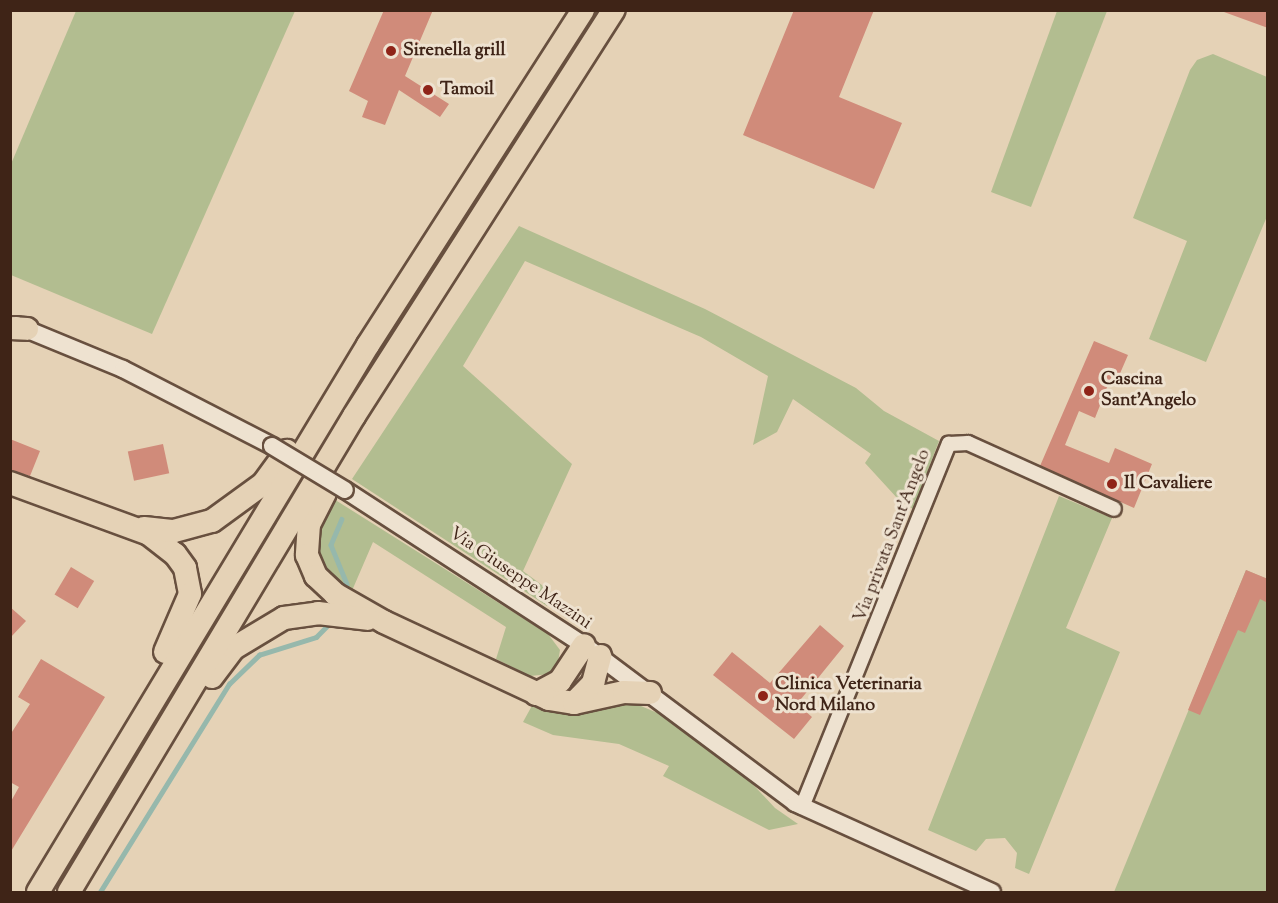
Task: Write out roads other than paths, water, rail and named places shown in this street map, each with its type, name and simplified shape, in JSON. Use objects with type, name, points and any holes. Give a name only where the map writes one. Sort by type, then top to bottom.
[{"type":"highway","points":[[38,892],[368,345],[583,10]]},
{"type":"highway","points":[[69,892],[354,416],[614,10]]},
{"type":"highway","points":[[125,524],[158,530],[193,527],[212,521],[248,499],[276,469],[318,405],[368,345]]},
{"type":"highway","points":[[354,416],[360,434],[313,512],[307,555],[310,567],[324,585],[384,622],[536,694],[574,703],[624,692],[650,693]]},
{"type":"highway","points":[[10,483],[125,524],[164,543],[185,568],[190,582],[186,609],[144,689],[134,731]]},
{"type":"highway","points":[[157,744],[177,731],[234,648],[269,624],[301,613],[318,613],[384,622]]},
{"type":"highway","points":[[536,694],[560,681],[592,650]]},
{"type":"highway","points":[[574,703],[593,683],[592,650]]},
{"type":"street","name":"Via Giuseppe Mazzini","points":[[16,326],[160,387],[272,446],[345,490],[592,650],[802,807],[988,891]]},
{"type":"street","name":"Via privata Sant'Angelo","points":[[802,807],[950,444],[968,443],[1114,509]]},
{"type":"waterway","points":[[342,519],[331,545],[347,584]]},
{"type":"waterway","points":[[100,892],[229,684],[259,655],[316,637],[328,625]]},
{"type":"place","name":"Sirenella grill","points":[[391,51]]},
{"type":"place","name":"Tamoil","points":[[428,90]]},
{"type":"place","name":"Cascina Sant'Angelo","points":[[1089,391]]},
{"type":"place","name":"Il Cavaliere","points":[[1112,484]]},
{"type":"place","name":"Clinica Veterinaria Nord Milano","points":[[763,696]]}]
